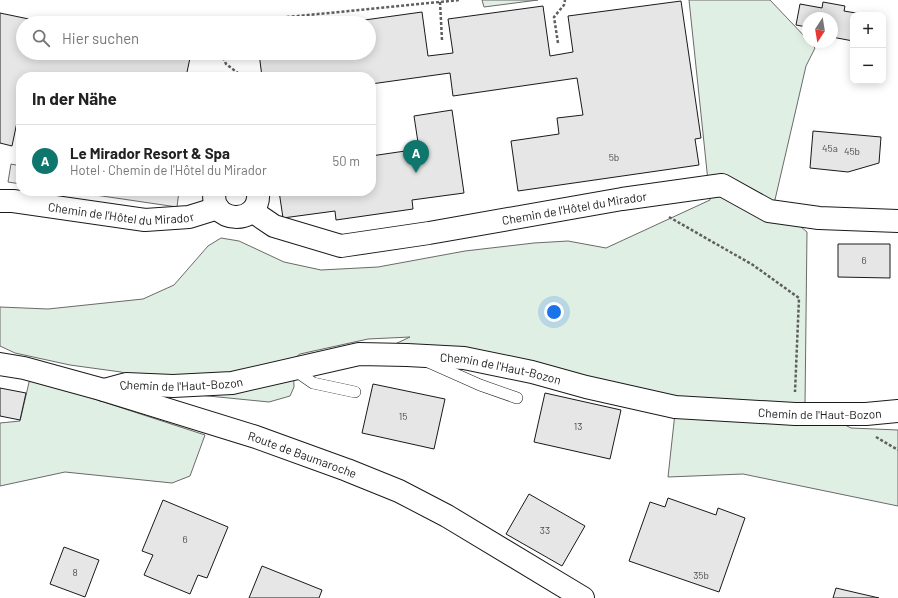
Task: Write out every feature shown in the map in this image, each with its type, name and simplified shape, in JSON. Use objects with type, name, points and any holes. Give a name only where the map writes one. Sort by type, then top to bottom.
[{"type":"street","name":"Chemin de l'Hôtel du Mirador","points":[[255,201],[274,226],[340,246],[429,233],[622,199],[722,185],[769,211],[820,218],[898,221]]},
{"type":"street","name":"Chemin de l'Hôtel du Mirador","points":[[0,201],[13,201],[145,220],[189,217],[216,199]]},
{"type":"street","points":[[216,199],[222,213],[234,217],[246,215],[255,201]]},
{"type":"street","name":"Chemin de l'Haut-Bozon","points":[[104,390],[126,384],[173,386],[232,383],[359,354],[413,355],[464,358],[532,372],[586,387],[675,407],[795,414],[866,414],[890,413],[898,411]]},
{"type":"street","name":"Route de Baumaroche","points":[[0,364],[24,368],[104,390],[256,437],[347,470],[398,491],[447,516],[584,598]]},
{"type":"lane","points":[[413,355],[480,385],[518,398]]},
{"type":"lane","points":[[292,369],[313,383],[355,392]]},
{"type":"path","points":[[299,16],[460,0]]},
{"type":"path","points":[[558,42],[554,17],[564,5],[565,0]]},
{"type":"path","points":[[440,2],[442,40]]},
{"type":"path","points":[[224,60],[226,64],[236,72]]},
{"type":"path","points":[[667,216],[753,265],[799,298],[795,399]]},
{"type":"green space","points":[[482,0],[538,0],[484,7]]},
{"type":"green space","points":[[689,0],[770,0],[802,34],[802,48],[815,48],[806,66],[774,204],[807,232],[805,405],[851,428],[898,430],[898,506],[743,474],[668,477],[675,413],[462,366],[361,360],[410,337],[368,339],[300,354],[293,359],[294,387],[290,396],[269,402],[188,394],[121,372],[70,365],[15,353],[0,346],[0,307],[48,309],[143,299],[174,285],[208,246],[221,238],[239,241],[284,262],[321,270],[378,267],[465,251],[534,243],[568,241],[606,248],[710,200]]},
{"type":"green space","points":[[30,378],[205,435],[190,476],[172,483],[65,472],[0,486],[0,423],[20,421]]},
{"type":"shaded area","points":[[11,164],[16,165],[16,183],[8,182]]},
{"type":"shaded area","points":[[102,196],[178,196],[177,207]]},
{"type":"building","points":[[681,1],[701,138],[695,139],[699,165],[518,191],[511,141],[559,134],[557,118],[583,115],[577,78],[453,96],[450,73],[376,83],[376,72],[261,72],[260,60],[376,60],[376,18],[422,12],[428,56],[453,53],[448,19],[543,6],[550,56],[573,52],[568,16]]},
{"type":"building","points":[[823,2],[845,6],[844,11],[850,12],[850,40],[838,38],[838,12],[802,12],[802,26],[796,25],[800,4],[822,8]]},
{"type":"building","points":[[0,13],[16,16],[16,60],[190,60],[187,72],[16,72],[16,127],[12,146],[0,143]]},
{"type":"building","points":[[452,110],[464,193],[412,200],[413,209],[336,220],[335,211],[283,218],[280,196],[376,196],[376,155],[419,149],[414,116]]},
{"type":"building","points":[[813,131],[881,137],[879,163],[848,172],[810,168]]},
{"type":"building","points":[[838,244],[890,244],[890,278],[838,277]]},
{"type":"building","points":[[373,384],[445,399],[434,449],[362,433]]},
{"type":"building","points":[[0,388],[26,393],[20,420],[0,416]]},
{"type":"building","points":[[545,393],[621,410],[610,459],[534,442]]},
{"type":"building","points":[[529,494],[585,526],[562,566],[506,534]]},
{"type":"building","points":[[668,498],[716,515],[718,508],[745,518],[719,592],[629,561],[650,502],[665,507]]},
{"type":"building","points":[[163,500],[228,527],[207,578],[198,575],[190,594],[144,575],[153,555],[142,551]]},
{"type":"building","points":[[64,547],[99,560],[85,597],[50,584]]},
{"type":"building","points":[[262,566],[322,590],[319,598],[249,598]]},
{"type":"building","points":[[836,588],[879,598],[833,598]]},
{"type":"place","name":"Le Mirador Resort & Spa","points":[[416,173]]}]
